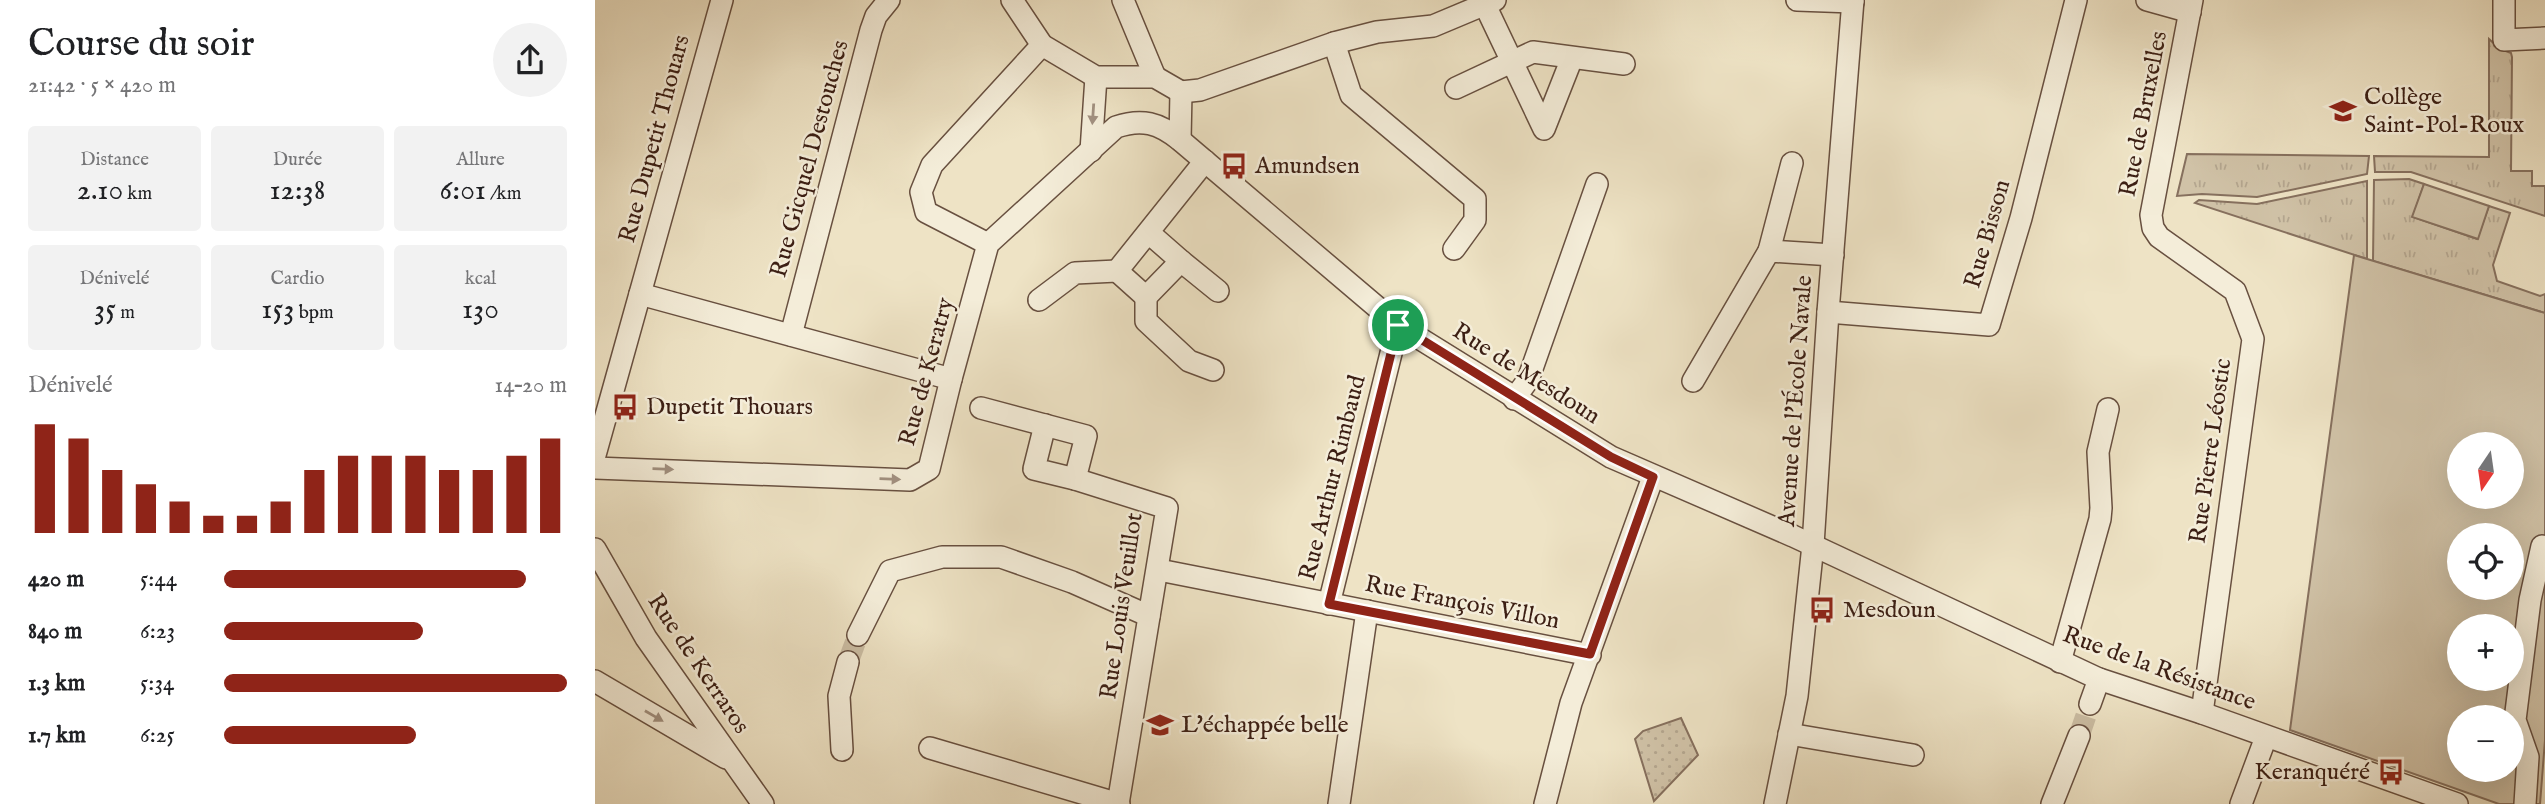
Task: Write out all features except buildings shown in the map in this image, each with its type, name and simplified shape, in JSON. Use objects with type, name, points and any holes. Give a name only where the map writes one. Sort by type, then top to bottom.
[{"type":"street","name":"Rue Gicquel Destouches","points":[[792,335],[871,30],[876,16],[889,0]]},
{"type":"street","points":[[1012,0],[1042,45],[1096,78],[1155,77],[1181,92],[1200,90],[1334,43],[1377,32],[1433,26],[1490,2],[1544,129],[1572,58]]},
{"type":"street","points":[[1123,0],[1155,77]]},
{"type":"street","points":[[1797,0],[1853,1]]},
{"type":"street","name":"Rue Bisson","points":[[1828,312],[1989,325],[2021,218],[2076,0]]},
{"type":"street","points":[[2147,0],[2191,6]]},
{"type":"street","points":[[2504,0],[2504,40],[2545,38]]},
{"type":"street","name":"Avenue de l'École Navale","points":[[1775,804],[1797,696],[1813,545],[1828,312],[1853,1]]},
{"type":"street","name":"Rue Dupetit Thouars","points":[[595,455],[716,2]]},
{"type":"street","name":"Rue de Bruxelles","points":[[2159,237],[2153,228],[2151,215],[2191,6]]},
{"type":"street","points":[[1334,43],[1351,95],[1475,200],[1475,220],[1454,249]]},
{"type":"street","points":[[1042,45],[932,165],[921,192],[926,212],[988,244],[1091,151],[1096,78]]},
{"type":"street","points":[[1456,88],[1533,52],[1624,64]]},
{"type":"street","points":[[1180,140],[1181,92]]},
{"type":"street","name":"Rue de Mesdoun","points":[[1091,151],[1116,127],[1149,122],[1168,131],[1398,325],[1611,457],[1813,545]]},
{"type":"street","points":[[1117,271],[1205,161]]},
{"type":"street","points":[[1693,381],[1769,251],[1792,163]]},
{"type":"street","points":[[1514,399],[1528,380],[1597,184]]},
{"type":"street","points":[[1149,233],[1219,291]]},
{"type":"street","name":"Rue Pierre Léostic","points":[[2159,237],[2235,291],[2253,340],[2202,713]]},
{"type":"street","name":"Rue de Keratry","points":[[595,468],[910,480],[929,469],[988,244]]},
{"type":"street","points":[[1769,251],[1833,255]]},
{"type":"street","points":[[1181,261],[1146,297],[1146,321],[1189,361],[1213,370]]},
{"type":"street","points":[[1039,300],[1075,273],[1117,271],[1146,297]]},
{"type":"street","points":[[640,293],[951,379]]},
{"type":"street","name":"Rue Arthur Rimbaud","points":[[1329,604],[1398,325]]},
{"type":"street","points":[[981,408],[1086,436],[1075,480]]},
{"type":"street","points":[[2060,662],[2100,519],[2098,452],[2108,409]]},
{"type":"street","name":"Rue Louis Veuillot","points":[[1045,425],[1034,468],[1167,508],[1159,570],[1118,804]]},
{"type":"street","points":[[1545,804],[1571,703],[1653,477]]},
{"type":"street","name":"Rue de la Résistance","points":[[1813,545],[2099,679],[2202,713],[2444,802]]},
{"type":"street","points":[[2525,804],[2528,757],[2515,720],[2530,600],[2542,546]]},
{"type":"street","name":"Rue de Kerraros","points":[[595,549],[646,638],[763,804]]},
{"type":"street","points":[[858,635],[890,571],[942,557],[1001,557],[1072,582],[1149,616]]},
{"type":"street","name":"Rue François Villon","points":[[1159,570],[1590,654]]},
{"type":"street","points":[[1339,804],[1367,611]]},
{"type":"street","points":[[842,750],[839,696],[848,662]]},
{"type":"street","points":[[2090,704],[2099,679]]},
{"type":"street","points":[[595,681],[731,761]]},
{"type":"street","points":[[1789,734],[1913,755]]},
{"type":"street","points":[[2052,804],[2079,736]]},
{"type":"street","points":[[2241,804],[2266,737]]},
{"type":"street","points":[[930,748],[1118,804]]},
{"type":"green space","points":[[2489,39],[2500,49],[2511,53],[2512,57],[2511,171],[2532,171],[2532,186],[2545,186],[2545,216],[2411,172],[2375,172],[2374,156],[2489,157]]},
{"type":"green space","points":[[2187,154],[2369,156],[2367,174],[2257,197],[2202,194],[2177,196]]},
{"type":"green space","points":[[2409,179],[2424,184],[2413,217],[2477,239],[2489,206],[2510,213],[2493,265],[2497,281],[2540,296],[2545,294],[2545,313],[2373,261],[2374,180]]},
{"type":"green space","points":[[2367,181],[2367,259],[2195,203],[2199,200],[2257,204]]},
{"type":"green space","points":[[2424,184],[2489,206],[2478,239],[2412,217]]},
{"type":"green space","points":[[2354,255],[2545,313],[2545,740],[2540,804],[2499,804],[2290,730]]},
{"type":"green space","points":[[1681,718],[1698,755],[1654,801],[1635,739],[1643,731]]},
{"type":"tunnel","points":[[848,662],[858,635]]},
{"type":"tunnel","points":[[2079,736],[2090,704]]},
{"type":"place","name":"Collège Saint-Pol-Roux","points":[[2343,111]]},
{"type":"place","name":"Amundsen","points":[[1234,166]]},
{"type":"place","name":"Dupetit Thouars","points":[[625,407]]},
{"type":"place","name":"Mesdoun","points":[[1822,610]]},
{"type":"place","name":"L'échappée belle","points":[[1160,725]]},
{"type":"place","name":"Keranquéré","points":[[2391,772]]},
{"type":"route","points":[[1398,325],[1611,457],[1653,477],[1590,654],[1329,604],[1398,325]]}]
